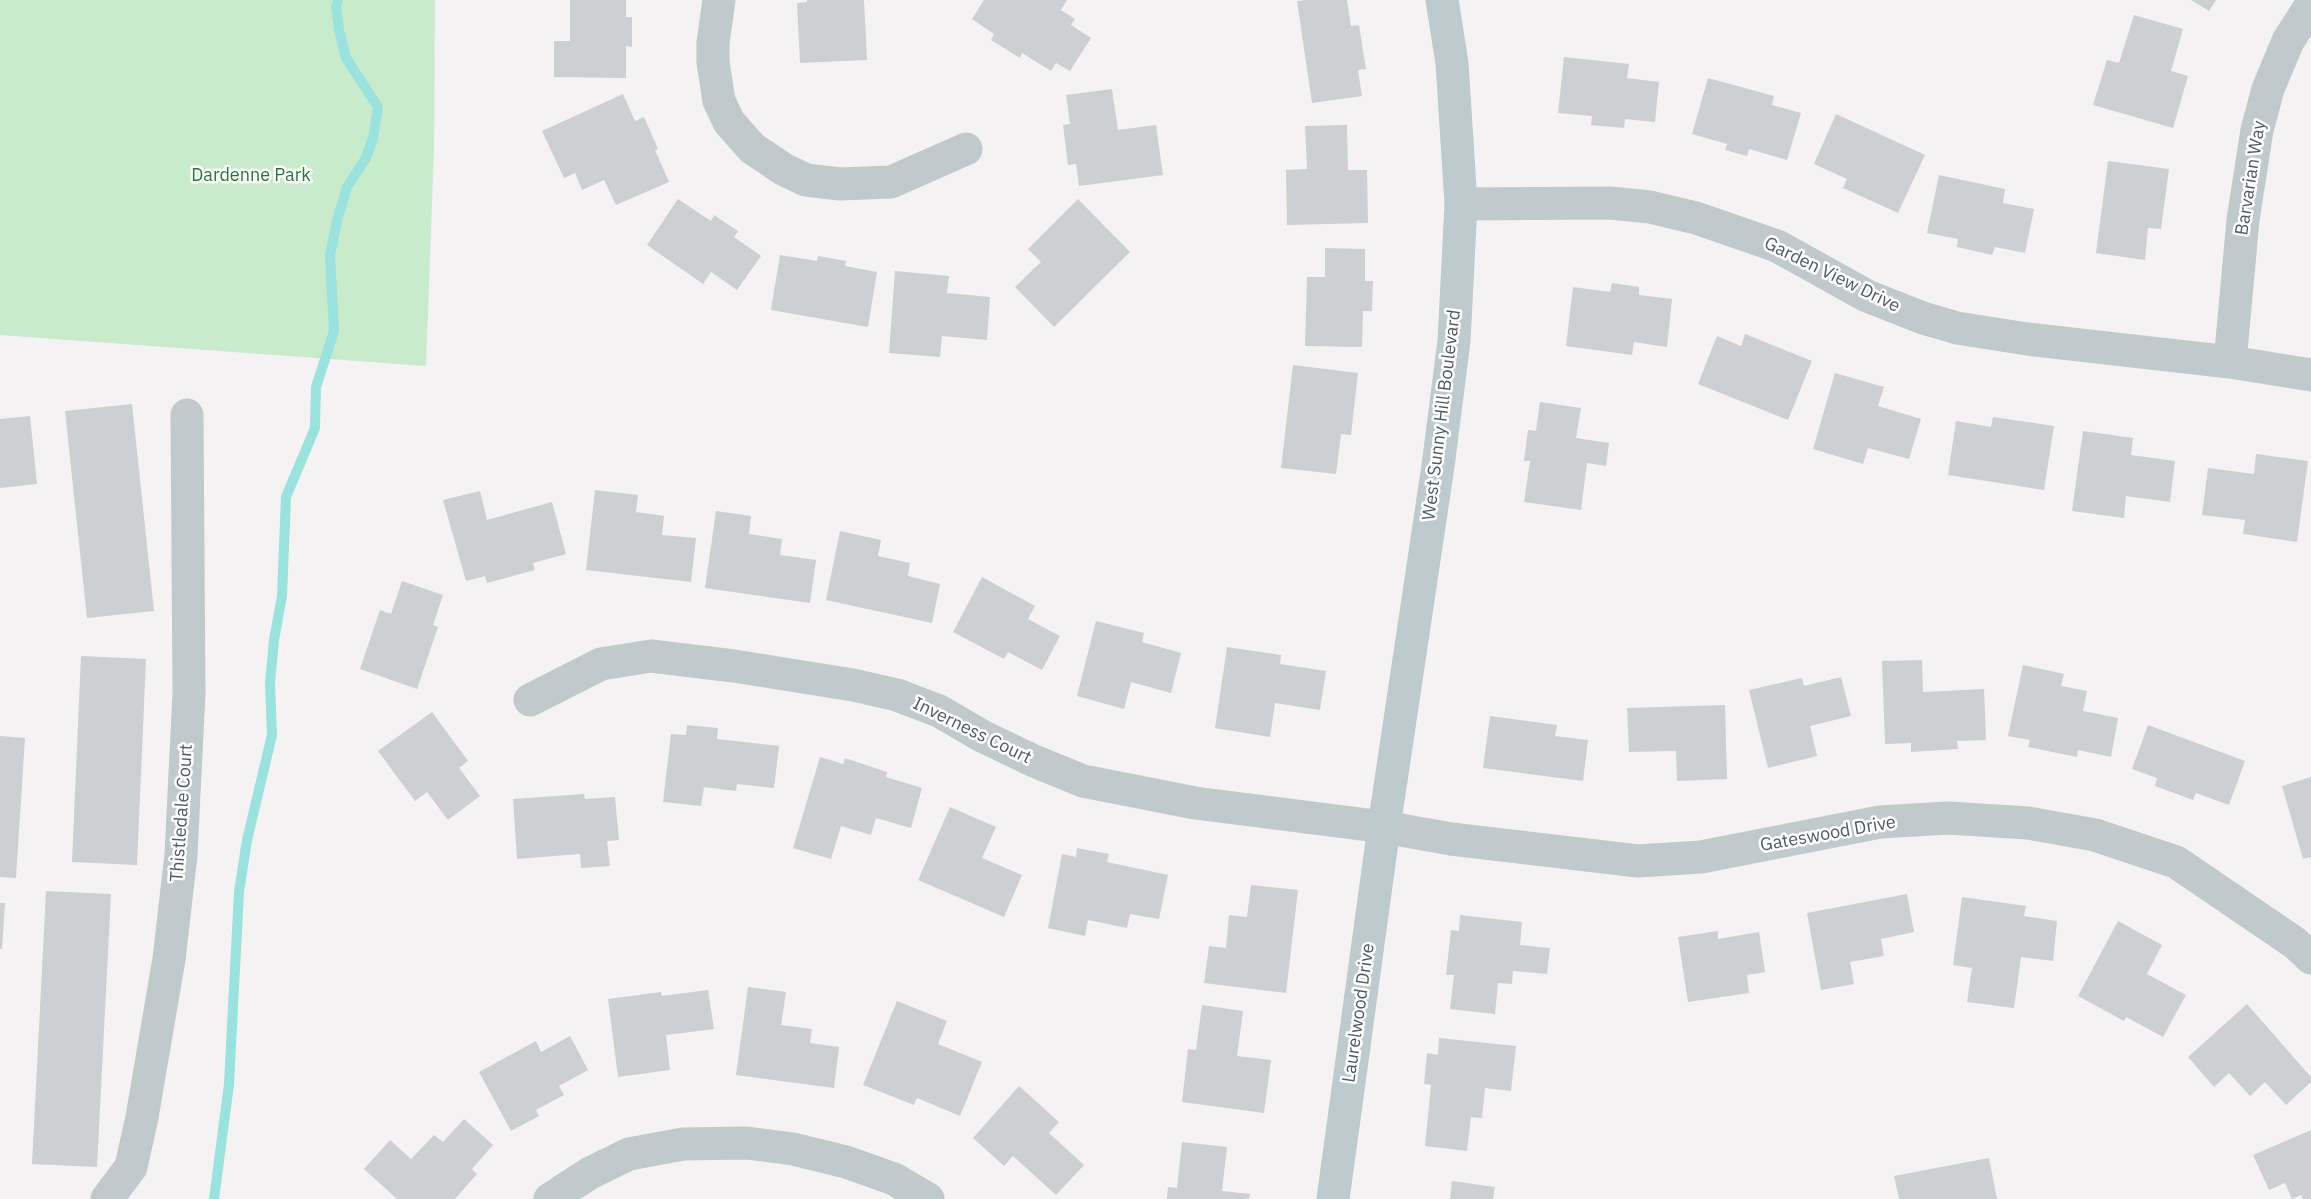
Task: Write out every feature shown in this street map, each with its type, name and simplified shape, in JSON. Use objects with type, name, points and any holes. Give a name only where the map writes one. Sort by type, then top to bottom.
[{"type":"street","points":[[719,0],[712,43],[719,101],[729,122],[752,148],[783,169],[806,180],[840,184],[891,182],[966,149]]},
{"type":"street","name":"West Sunny Hill Boulevard","points":[[1384,827],[1454,342],[1461,204],[1452,63],[1442,0]]},
{"type":"street","name":"Barvarian Way","points":[[2230,362],[2243,220],[2257,130],[2268,89],[2288,41],[2311,5]]},
{"type":"street","name":"Garden View Drive","points":[[1461,204],[1610,203],[1650,207],[1696,218],[1766,242],[1867,296],[1923,318],[1957,328],[2027,339],[2230,362],[2311,375]]},
{"type":"street","name":"Thistledale Court","points":[[107,1199],[131,1167],[140,1127],[169,959],[181,855],[189,693],[187,415]]},
{"type":"street","name":"Inverness Court","points":[[530,700],[601,664],[651,656],[734,666],[853,685],[897,695],[939,711],[1034,762],[1083,781],[1195,802],[1384,827]]},
{"type":"street","name":"Gateswood Drive","points":[[1384,827],[1451,839],[1638,861],[1701,857],[1880,822],[1948,818],[2028,823],[2095,835],[2176,862],[2295,943],[2311,958]]},
{"type":"street","name":"Laurelwood Drive","points":[[1334,1199],[1384,827]]},
{"type":"street","points":[[550,1199],[590,1173],[629,1154],[683,1144],[747,1143],[793,1149],[846,1162],[894,1179],[928,1199]]},
{"type":"green space","name":"Dardenne Park","points":[[0,0],[435,0],[434,148],[426,366],[0,335]]},
{"type":"building","points":[[570,0],[626,0],[626,17],[632,17],[632,47],[626,46],[626,78],[554,77],[554,41],[570,41]]},
{"type":"building","points":[[807,0],[864,0],[867,60],[800,63],[797,3],[807,2]]},
{"type":"building","points":[[984,0],[1067,0],[1061,10],[1075,19],[1071,25],[1091,38],[1070,71],[1056,63],[1051,71],[1022,53],[1020,58],[991,40],[994,34],[972,19]]},
{"type":"building","points":[[1347,0],[1351,26],[1359,25],[1366,69],[1358,70],[1362,96],[1312,103],[1297,1]]},
{"type":"building","points":[[2191,0],[2216,0],[2209,11]]},
{"type":"building","points":[[2134,15],[2183,29],[2171,71],[2188,76],[2173,128],[2093,105],[2107,60],[2119,63]]},
{"type":"building","points":[[1564,57],[1629,64],[1627,78],[1659,82],[1655,122],[1625,119],[1624,128],[1591,125],[1592,116],[1558,113]]},
{"type":"building","points":[[1708,78],[1774,96],[1772,105],[1801,113],[1787,160],[1749,149],[1747,156],[1725,150],[1727,144],[1692,134]]},
{"type":"building","points":[[1112,89],[1118,130],[1156,125],[1163,175],[1079,186],[1076,164],[1068,165],[1063,125],[1070,124],[1066,95]]},
{"type":"building","points":[[623,94],[635,121],[644,117],[669,182],[616,205],[604,180],[582,190],[575,173],[564,178],[542,131]]},
{"type":"building","points":[[1836,114],[1925,155],[1898,213],[1843,188],[1847,179],[1814,164]]},
{"type":"building","points":[[1347,125],[1348,170],[1367,170],[1368,223],[1287,225],[1286,170],[1307,169],[1305,126]]},
{"type":"building","points":[[2108,161],[2169,169],[2161,229],[2148,228],[2145,260],[2096,253]]},
{"type":"building","points":[[1939,175],[2005,189],[2003,203],[2034,209],[2025,253],[1995,247],[1992,255],[1957,247],[1958,239],[1927,233]]},
{"type":"building","points":[[678,199],[711,221],[714,215],[738,231],[734,237],[761,256],[737,290],[711,272],[703,284],[647,245]]},
{"type":"building","points":[[1078,199],[1130,252],[1054,327],[1015,287],[1041,262],[1028,249]]},
{"type":"building","points":[[1325,248],[1365,249],[1365,281],[1373,281],[1372,311],[1363,311],[1362,347],[1305,346],[1307,277],[1325,277]]},
{"type":"building","points":[[780,255],[817,261],[818,256],[846,261],[845,266],[877,272],[868,327],[771,310]]},
{"type":"building","points":[[895,271],[949,276],[947,293],[990,297],[987,340],[942,336],[940,357],[889,353]]},
{"type":"building","points":[[1612,283],[1639,287],[1639,295],[1672,299],[1667,347],[1634,342],[1632,355],[1566,346],[1573,287],[1610,292]]},
{"type":"building","points":[[1745,334],[1812,361],[1788,420],[1698,384],[1717,336],[1741,346]]},
{"type":"building","points":[[1293,365],[1358,373],[1351,435],[1341,434],[1336,474],[1281,468]]},
{"type":"building","points":[[1835,373],[1884,387],[1878,406],[1921,419],[1909,459],[1868,448],[1863,464],[1813,449]]},
{"type":"building","points":[[1540,402],[1581,408],[1576,438],[1609,443],[1606,466],[1587,463],[1581,510],[1524,502],[1530,461],[1524,461],[1528,430],[1536,431]]},
{"type":"building","points":[[132,404],[154,611],[87,618],[65,411]]},
{"type":"building","points":[[30,416],[37,484],[0,488],[0,419]]},
{"type":"building","points":[[1993,417],[2054,426],[2044,490],[1948,475],[1956,421],[1991,427]]},
{"type":"building","points":[[2083,431],[2133,438],[2131,455],[2175,461],[2170,502],[2126,496],[2124,518],[2072,511]]},
{"type":"building","points":[[2256,454],[2308,461],[2297,542],[2243,534],[2245,520],[2202,515],[2208,468],[2254,474]]},
{"type":"building","points":[[595,490],[638,495],[636,512],[664,516],[662,535],[696,538],[691,582],[586,570]]},
{"type":"building","points":[[480,491],[487,520],[552,502],[566,554],[533,563],[535,570],[487,583],[485,576],[466,581],[443,500]]},
{"type":"building","points":[[716,511],[751,516],[749,534],[782,539],[780,555],[816,560],[810,603],[705,588]]},
{"type":"building","points":[[840,531],[881,540],[878,556],[910,563],[908,576],[940,584],[932,623],[826,600]]},
{"type":"building","points":[[982,577],[1035,606],[1028,619],[1060,636],[1042,670],[1008,652],[1004,659],[953,632]]},
{"type":"building","points":[[402,581],[443,595],[433,625],[438,627],[417,689],[360,669],[380,610],[391,614]]},
{"type":"building","points":[[1096,621],[1144,633],[1142,642],[1181,653],[1171,693],[1131,682],[1124,709],[1077,696]]},
{"type":"building","points":[[1227,647],[1281,655],[1280,664],[1326,671],[1320,710],[1275,703],[1270,737],[1215,728]]},
{"type":"building","points":[[81,656],[146,659],[137,865],[72,862]]},
{"type":"building","points":[[1922,660],[1923,692],[1984,689],[1986,740],[1957,741],[1958,749],[1911,752],[1911,743],[1885,744],[1882,661]]},
{"type":"building","points":[[2023,665],[2064,674],[2061,686],[2087,691],[2083,711],[2118,718],[2111,757],[2078,750],[2077,757],[2028,747],[2030,740],[2008,736]]},
{"type":"building","points":[[1841,677],[1851,716],[1810,726],[1817,756],[1768,768],[1749,690],[1802,678],[1804,686]]},
{"type":"building","points":[[1725,705],[1727,779],[1677,781],[1676,751],[1629,752],[1627,708]]},
{"type":"building","points":[[432,712],[468,761],[459,768],[480,796],[448,820],[427,792],[415,801],[378,751]]},
{"type":"building","points":[[1490,716],[1557,725],[1555,736],[1588,740],[1583,781],[1483,768]]},
{"type":"building","points":[[687,725],[718,728],[717,739],[779,746],[774,788],[737,784],[736,791],[704,787],[701,806],[663,802],[671,734],[686,735]]},
{"type":"building","points":[[2148,725],[2245,761],[2229,805],[2196,793],[2193,800],[2155,786],[2157,778],[2132,769]]},
{"type":"building","points":[[0,736],[25,738],[16,878],[0,877]]},
{"type":"building","points":[[820,757],[843,764],[845,758],[887,772],[886,777],[922,788],[911,828],[876,818],[871,835],[841,826],[831,859],[793,848]]},
{"type":"building","points":[[2311,777],[2311,857],[2303,859],[2282,786]]},
{"type":"building","points":[[584,794],[585,799],[615,797],[619,840],[607,841],[610,866],[581,868],[580,854],[517,859],[513,799]]},
{"type":"building","points":[[950,807],[996,827],[982,858],[1022,875],[1004,917],[918,880]]},
{"type":"building","points":[[1077,848],[1109,854],[1107,862],[1168,875],[1159,919],[1130,914],[1127,928],[1088,920],[1085,936],[1048,928],[1062,854],[1076,857]]},
{"type":"building","points":[[1251,885],[1298,890],[1286,993],[1204,983],[1209,946],[1226,948],[1229,915],[1247,917]]},
{"type":"building","points":[[46,891],[111,894],[97,1167],[32,1164]]},
{"type":"building","points":[[1907,894],[1914,932],[1881,939],[1884,956],[1850,962],[1854,984],[1821,990],[1807,913]]},
{"type":"building","points":[[1962,897],[2026,906],[2024,916],[2057,921],[2053,961],[2021,957],[2014,1008],[1967,1002],[1972,968],[1953,965]]},
{"type":"building","points":[[0,903],[5,903],[2,949],[0,949]]},
{"type":"building","points":[[1460,915],[1522,922],[1520,945],[1550,948],[1547,974],[1513,971],[1512,984],[1498,983],[1495,1014],[1450,1009],[1454,975],[1446,975],[1451,930],[1459,931]]},
{"type":"building","points":[[2118,921],[2162,945],[2147,974],[2186,995],[2163,1037],[2126,1017],[2124,1021],[2078,996]]},
{"type":"building","points":[[1718,931],[1718,939],[1759,932],[1765,972],[1747,975],[1749,993],[1688,1002],[1678,937]]},
{"type":"building","points":[[748,987],[786,992],[781,1025],[812,1029],[810,1043],[839,1047],[834,1088],[736,1075]]},
{"type":"building","points":[[708,990],[714,1029],[666,1035],[670,1070],[618,1077],[608,999],[661,992],[662,996]]},
{"type":"building","points":[[897,1001],[947,1021],[938,1044],[982,1062],[960,1116],[917,1098],[914,1105],[863,1085]]},
{"type":"building","points":[[2247,1004],[2311,1077],[2311,1082],[2286,1105],[2265,1082],[2250,1096],[2229,1073],[2214,1087],[2188,1057]]},
{"type":"building","points":[[1202,1005],[1243,1011],[1237,1056],[1271,1060],[1264,1113],[1182,1102],[1188,1049],[1196,1050]]},
{"type":"building","points":[[570,1036],[588,1070],[559,1086],[564,1095],[536,1110],[539,1116],[511,1131],[479,1072],[536,1041],[541,1052]]},
{"type":"building","points":[[1439,1038],[1516,1046],[1511,1091],[1485,1088],[1482,1118],[1471,1117],[1467,1151],[1425,1146],[1431,1085],[1424,1084],[1427,1053],[1438,1055]]},
{"type":"building","points":[[1019,1086],[1059,1122],[1049,1133],[1084,1165],[1056,1195],[1013,1156],[1004,1166],[973,1138]]},
{"type":"building","points":[[464,1119],[493,1145],[472,1169],[477,1174],[455,1199],[397,1199],[364,1169],[390,1140],[411,1159],[434,1135],[443,1142]]},
{"type":"building","points":[[2311,1130],[2311,1199],[2303,1199],[2301,1195],[2292,1199],[2285,1183],[2269,1190],[2253,1155]]},
{"type":"building","points":[[1182,1142],[1227,1147],[1222,1191],[1250,1194],[1249,1199],[1167,1199],[1168,1187],[1177,1188]]},
{"type":"building","points":[[1989,1158],[1997,1199],[1899,1199],[1894,1176]]},
{"type":"building","points":[[1452,1181],[1495,1187],[1493,1199],[1450,1199]]},
{"type":"waterway","points":[[214,1199],[229,1084],[239,892],[247,840],[272,735],[270,683],[274,640],[282,596],[286,497],[315,428],[316,387],[334,331],[330,255],[337,221],[347,187],[366,158],[373,138],[378,107],[346,58],[339,30],[336,7],[338,0]]}]
